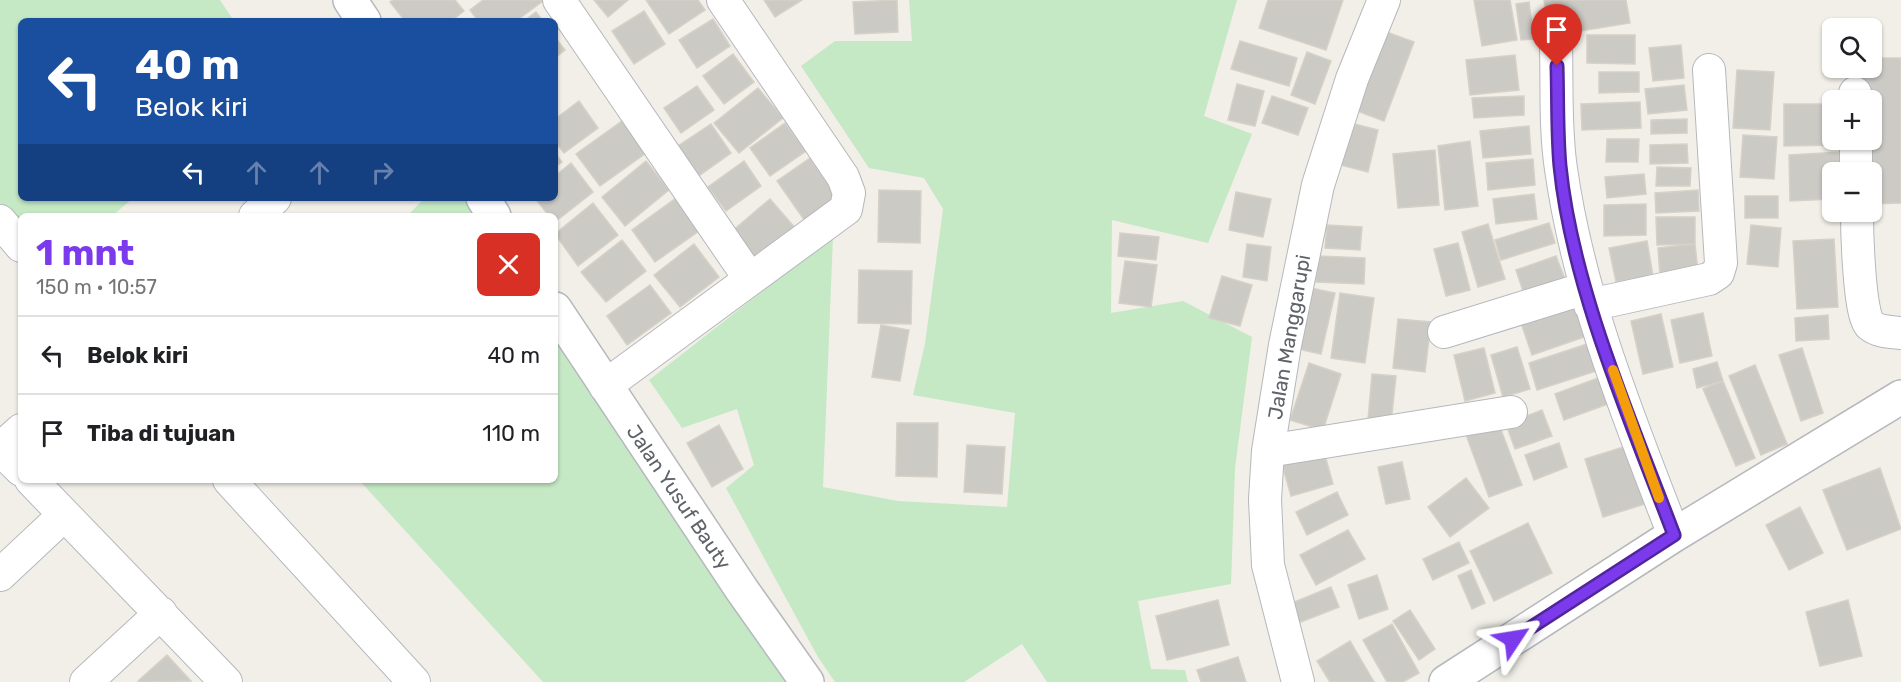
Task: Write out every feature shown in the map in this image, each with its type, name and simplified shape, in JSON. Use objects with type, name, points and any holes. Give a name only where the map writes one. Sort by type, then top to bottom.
[{"type":"street","points":[[559,0],[750,279]]},
{"type":"street","points":[[605,386],[846,209],[849,193],[843,177],[723,0]]},
{"type":"street","name":"Jalan Manggarupi","points":[[1298,682],[1268,565],[1266,499],[1268,451],[1285,345],[1318,185],[1352,79],[1384,0]]},
{"type":"street","points":[[1556,46],[1560,166],[1571,233],[1588,297],[1674,535]]},
{"type":"street","points":[[1444,332],[1588,297],[1709,279],[1718,273],[1721,263],[1709,70]]},
{"type":"street","points":[[258,213],[272,201]]},
{"type":"street","points":[[0,221],[18,242]]},
{"type":"street","points":[[1857,222],[1857,246],[1865,318],[1876,330],[1901,333]]},
{"type":"street","name":"Jalan Yusuf Bauty","points":[[558,314],[742,590],[807,682]]},
{"type":"street","points":[[1466,676],[1674,535],[1901,397]]},
{"type":"street","points":[[1268,451],[1510,412]]},
{"type":"street","points":[[18,433],[0,448],[18,467]]},
{"type":"street","points":[[34,483],[226,682]]},
{"type":"street","points":[[232,483],[414,682]]},
{"type":"street","points":[[0,575],[64,516]]},
{"type":"street","points":[[86,682],[161,613]]},
{"type":"green space","points":[[0,0],[220,0],[232,18],[18,18],[18,201],[130,201],[116,213],[18,213],[18,221],[0,203]]},
{"type":"green space","points":[[909,0],[1237,0],[1204,116],[1252,134],[1208,243],[1112,220],[1111,313],[1183,301],[1252,337],[1235,468],[1231,584],[1138,601],[1151,669],[1185,670],[1188,682],[1047,682],[1022,644],[964,682],[835,682],[818,657],[726,488],[754,465],[737,409],[682,428],[649,380],[833,236],[823,487],[898,501],[1007,507],[1015,413],[913,395],[925,344],[943,209],[924,178],[869,168],[801,66],[835,41],[912,41]]},
{"type":"green space","points":[[422,201],[470,201],[478,213],[410,213]]},
{"type":"green space","points":[[558,333],[792,682],[543,682],[362,483],[558,483]]},
{"type":"building","points":[[393,0],[455,0],[464,11],[455,18],[403,18],[390,2]]},
{"type":"building","points":[[483,0],[543,1],[520,18],[476,18],[470,10]]},
{"type":"building","points":[[594,0],[628,0],[608,17]]},
{"type":"building","points":[[646,0],[698,0],[705,10],[669,34]]},
{"type":"building","points":[[764,0],[802,0],[775,17]]},
{"type":"building","points":[[897,0],[898,32],[855,34],[853,2]]},
{"type":"building","points":[[1268,0],[1343,0],[1326,50],[1259,28]]},
{"type":"building","points":[[1474,0],[1510,0],[1517,40],[1482,46]]},
{"type":"building","points":[[1544,0],[1626,0],[1630,23],[1550,36]]},
{"type":"building","points":[[1529,2],[1534,39],[1521,40],[1516,4]]},
{"type":"building","points":[[644,11],[665,44],[634,64],[612,31]]},
{"type":"building","points":[[536,12],[541,18],[528,18]]},
{"type":"building","points":[[713,19],[730,46],[697,68],[679,40]]},
{"type":"building","points":[[1381,30],[1414,42],[1384,121],[1352,109]]},
{"type":"building","points":[[1587,35],[1635,35],[1635,64],[1587,63]]},
{"type":"building","points":[[558,41],[565,50],[558,56]]},
{"type":"building","points":[[1240,41],[1297,58],[1289,86],[1231,69]]},
{"type":"building","points":[[1681,45],[1684,78],[1653,81],[1649,48]]},
{"type":"building","points":[[1307,52],[1331,61],[1315,104],[1291,95]]},
{"type":"building","points":[[733,54],[754,82],[724,104],[703,76]]},
{"type":"building","points":[[1515,55],[1519,90],[1470,95],[1466,60]]},
{"type":"building","points":[[1882,58],[1901,58],[1901,203],[1882,204],[1882,162],[1860,162],[1859,150],[1882,150],[1882,90],[1859,90],[1859,78],[1882,78]]},
{"type":"building","points":[[1737,70],[1774,72],[1770,130],[1733,128]]},
{"type":"building","points":[[1599,72],[1639,72],[1639,92],[1599,93]]},
{"type":"building","points":[[1237,84],[1264,91],[1255,126],[1228,120]]},
{"type":"building","points":[[1684,85],[1687,110],[1648,114],[1645,89]]},
{"type":"building","points":[[697,86],[714,110],[681,133],[664,108]]},
{"type":"building","points":[[758,88],[783,118],[739,153],[714,123]]},
{"type":"building","points":[[1272,96],[1308,108],[1298,135],[1262,123]]},
{"type":"building","points":[[1524,96],[1524,115],[1474,118],[1472,98]]},
{"type":"building","points":[[579,101],[598,128],[564,153],[558,145],[558,117]]},
{"type":"building","points":[[1640,102],[1641,128],[1582,130],[1581,104]]},
{"type":"building","points":[[1784,104],[1822,104],[1822,145],[1784,146]]},
{"type":"building","points":[[1687,119],[1687,133],[1651,134],[1651,120]]},
{"type":"building","points":[[622,121],[646,153],[600,186],[576,154]]},
{"type":"building","points":[[1347,122],[1378,130],[1368,172],[1337,164]]},
{"type":"building","points":[[785,123],[806,151],[770,176],[750,148]]},
{"type":"building","points":[[711,124],[731,153],[693,180],[672,150]]},
{"type":"building","points":[[1529,126],[1531,154],[1483,158],[1480,131]]},
{"type":"building","points":[[1743,135],[1777,137],[1774,179],[1740,177]]},
{"type":"building","points":[[1607,139],[1639,139],[1638,162],[1606,162]]},
{"type":"building","points":[[1470,141],[1478,206],[1445,210],[1438,146]]},
{"type":"building","points":[[1687,144],[1688,163],[1650,164],[1650,145]]},
{"type":"building","points":[[1435,150],[1439,205],[1398,208],[1393,154]]},
{"type":"building","points":[[1840,152],[1840,162],[1822,162],[1822,200],[1790,201],[1789,155]]},
{"type":"building","points":[[810,158],[838,199],[805,221],[777,181]]},
{"type":"building","points":[[1533,159],[1535,185],[1488,190],[1486,163]]},
{"type":"building","points":[[646,161],[669,190],[625,226],[602,197]]},
{"type":"building","points":[[744,161],[761,186],[726,211],[708,187]]},
{"type":"building","points":[[571,163],[593,192],[558,220],[558,213],[547,213],[537,201],[558,201],[558,174]]},
{"type":"building","points":[[1657,167],[1691,168],[1690,186],[1656,186]]},
{"type":"building","points":[[1644,174],[1646,194],[1607,198],[1605,177]]},
{"type":"building","points":[[879,190],[921,191],[920,243],[878,242]]},
{"type":"building","points":[[1698,190],[1699,211],[1656,213],[1655,193]]},
{"type":"building","points":[[1236,192],[1271,199],[1263,237],[1229,230]]},
{"type":"building","points":[[1534,194],[1537,219],[1496,224],[1493,199]]},
{"type":"building","points":[[1745,196],[1778,196],[1778,218],[1745,218]]},
{"type":"building","points":[[676,198],[699,231],[655,262],[632,230]]},
{"type":"building","points":[[770,199],[796,229],[756,262],[731,232]]},
{"type":"building","points":[[593,203],[618,235],[578,266],[558,238],[558,232]]},
{"type":"building","points":[[1646,204],[1646,235],[1604,236],[1604,205]]},
{"type":"building","points":[[1656,217],[1695,217],[1695,244],[1657,245]]},
{"type":"building","points":[[1549,223],[1555,243],[1501,260],[1495,240]]},
{"type":"building","points":[[1488,224],[1505,279],[1478,287],[1462,232]]},
{"type":"building","points":[[1327,225],[1362,227],[1360,250],[1325,248]]},
{"type":"building","points":[[1751,225],[1781,228],[1778,267],[1747,264]]},
{"type":"building","points":[[1120,233],[1159,237],[1156,260],[1118,256]]},
{"type":"building","points":[[1834,239],[1838,307],[1797,309],[1793,241]]},
{"type":"building","points":[[622,240],[646,271],[606,302],[581,272]]},
{"type":"building","points":[[1647,241],[1653,276],[1616,282],[1609,248]]},
{"type":"building","points":[[1458,243],[1470,290],[1446,296],[1434,249]]},
{"type":"building","points":[[694,244],[719,277],[680,307],[654,275]]},
{"type":"building","points":[[1247,244],[1271,247],[1267,281],[1243,277]]},
{"type":"building","points":[[1695,244],[1698,272],[1660,276],[1658,248]]},
{"type":"building","points":[[1318,256],[1365,258],[1364,284],[1316,282]]},
{"type":"building","points":[[1556,256],[1565,279],[1524,294],[1516,270]]},
{"type":"building","points":[[1125,261],[1157,265],[1151,307],[1119,303]]},
{"type":"building","points":[[859,270],[912,271],[911,324],[858,323]]},
{"type":"building","points":[[1222,276],[1252,285],[1240,326],[1209,318]]},
{"type":"building","points":[[650,285],[671,313],[627,345],[607,316]]},
{"type":"building","points":[[1311,288],[1335,293],[1321,354],[1298,349]]},
{"type":"building","points":[[1340,293],[1374,298],[1365,363],[1331,358]]},
{"type":"building","points":[[1576,301],[1587,336],[1532,355],[1520,320]]},
{"type":"building","points":[[1703,313],[1712,356],[1680,363],[1671,320]]},
{"type":"building","points":[[1661,314],[1673,367],[1643,374],[1631,321]]},
{"type":"building","points":[[1828,315],[1829,339],[1796,341],[1795,318]]},
{"type":"building","points":[[1398,319],[1431,322],[1425,372],[1393,368]]},
{"type":"building","points":[[881,325],[909,330],[900,381],[872,377]]},
{"type":"building","points":[[1587,344],[1596,371],[1537,390],[1529,363]]},
{"type":"building","points":[[1517,347],[1530,389],[1503,397],[1491,355]]},
{"type":"building","points":[[1484,348],[1495,393],[1465,401],[1454,355]]},
{"type":"building","points":[[1802,348],[1823,413],[1801,421],[1779,355]]},
{"type":"building","points":[[1717,362],[1723,381],[1697,388],[1693,369]]},
{"type":"building","points":[[1309,363],[1341,374],[1323,430],[1290,420]]},
{"type":"building","points":[[1755,365],[1787,444],[1761,455],[1729,376]]},
{"type":"building","points":[[1372,374],[1396,376],[1391,423],[1368,420]]},
{"type":"building","points":[[1598,378],[1608,404],[1564,420],[1555,394]]},
{"type":"building","points":[[1723,381],[1755,458],[1736,466],[1703,389]]},
{"type":"building","points":[[1542,410],[1552,436],[1515,449],[1506,424]]},
{"type":"building","points":[[1498,422],[1522,485],[1489,497],[1466,435]]},
{"type":"building","points":[[897,423],[938,423],[937,477],[896,476]]},
{"type":"building","points":[[719,425],[743,469],[712,487],[687,443]]},
{"type":"building","points":[[1559,443],[1567,467],[1534,480],[1525,455]]},
{"type":"building","points":[[967,445],[1005,447],[1002,494],[964,492]]},
{"type":"building","points":[[1627,446],[1645,504],[1603,517],[1585,459]]},
{"type":"building","points":[[1324,452],[1333,484],[1291,496],[1282,464]]},
{"type":"building","points":[[1402,462],[1410,499],[1386,504],[1378,467]]},
{"type":"building","points":[[1880,468],[1901,529],[1847,550],[1823,490]]},
{"type":"building","points":[[1466,478],[1489,508],[1450,537],[1428,507]]},
{"type":"building","points":[[1337,492],[1348,515],[1307,535],[1296,512]]},
{"type":"building","points":[[1800,507],[1823,553],[1789,570],[1766,525]]},
{"type":"building","points":[[1528,523],[1552,573],[1494,601],[1470,551]]},
{"type":"building","points":[[1348,530],[1365,559],[1316,585],[1300,555]]},
{"type":"building","points":[[1459,542],[1469,563],[1433,580],[1423,559]]},
{"type":"building","points":[[1471,570],[1485,603],[1472,609],[1458,576]]},
{"type":"building","points":[[1377,575],[1388,609],[1359,619],[1348,585]]},
{"type":"building","points":[[1331,587],[1339,607],[1288,627],[1280,608]]},
{"type":"building","points":[[1218,600],[1229,645],[1167,660],[1156,616]]},
{"type":"building","points":[[1848,600],[1862,656],[1820,666],[1806,612]]},
{"type":"building","points":[[1410,610],[1435,649],[1419,660],[1393,621]]},
{"type":"building","points":[[1392,624],[1419,673],[1403,682],[1387,682],[1363,640]]},
{"type":"building","points":[[1350,641],[1374,682],[1330,682],[1317,661]]},
{"type":"building","points":[[167,655],[191,681],[138,681]]},
{"type":"building","points":[[1238,657],[1246,682],[1201,682],[1197,670]]},
{"type":"slow traffic","points":[[1613,370],[1659,498]]},
{"type":"route","points":[[1513,639],[1674,535],[1590,305],[1571,233],[1560,166],[1557,66]]}]
